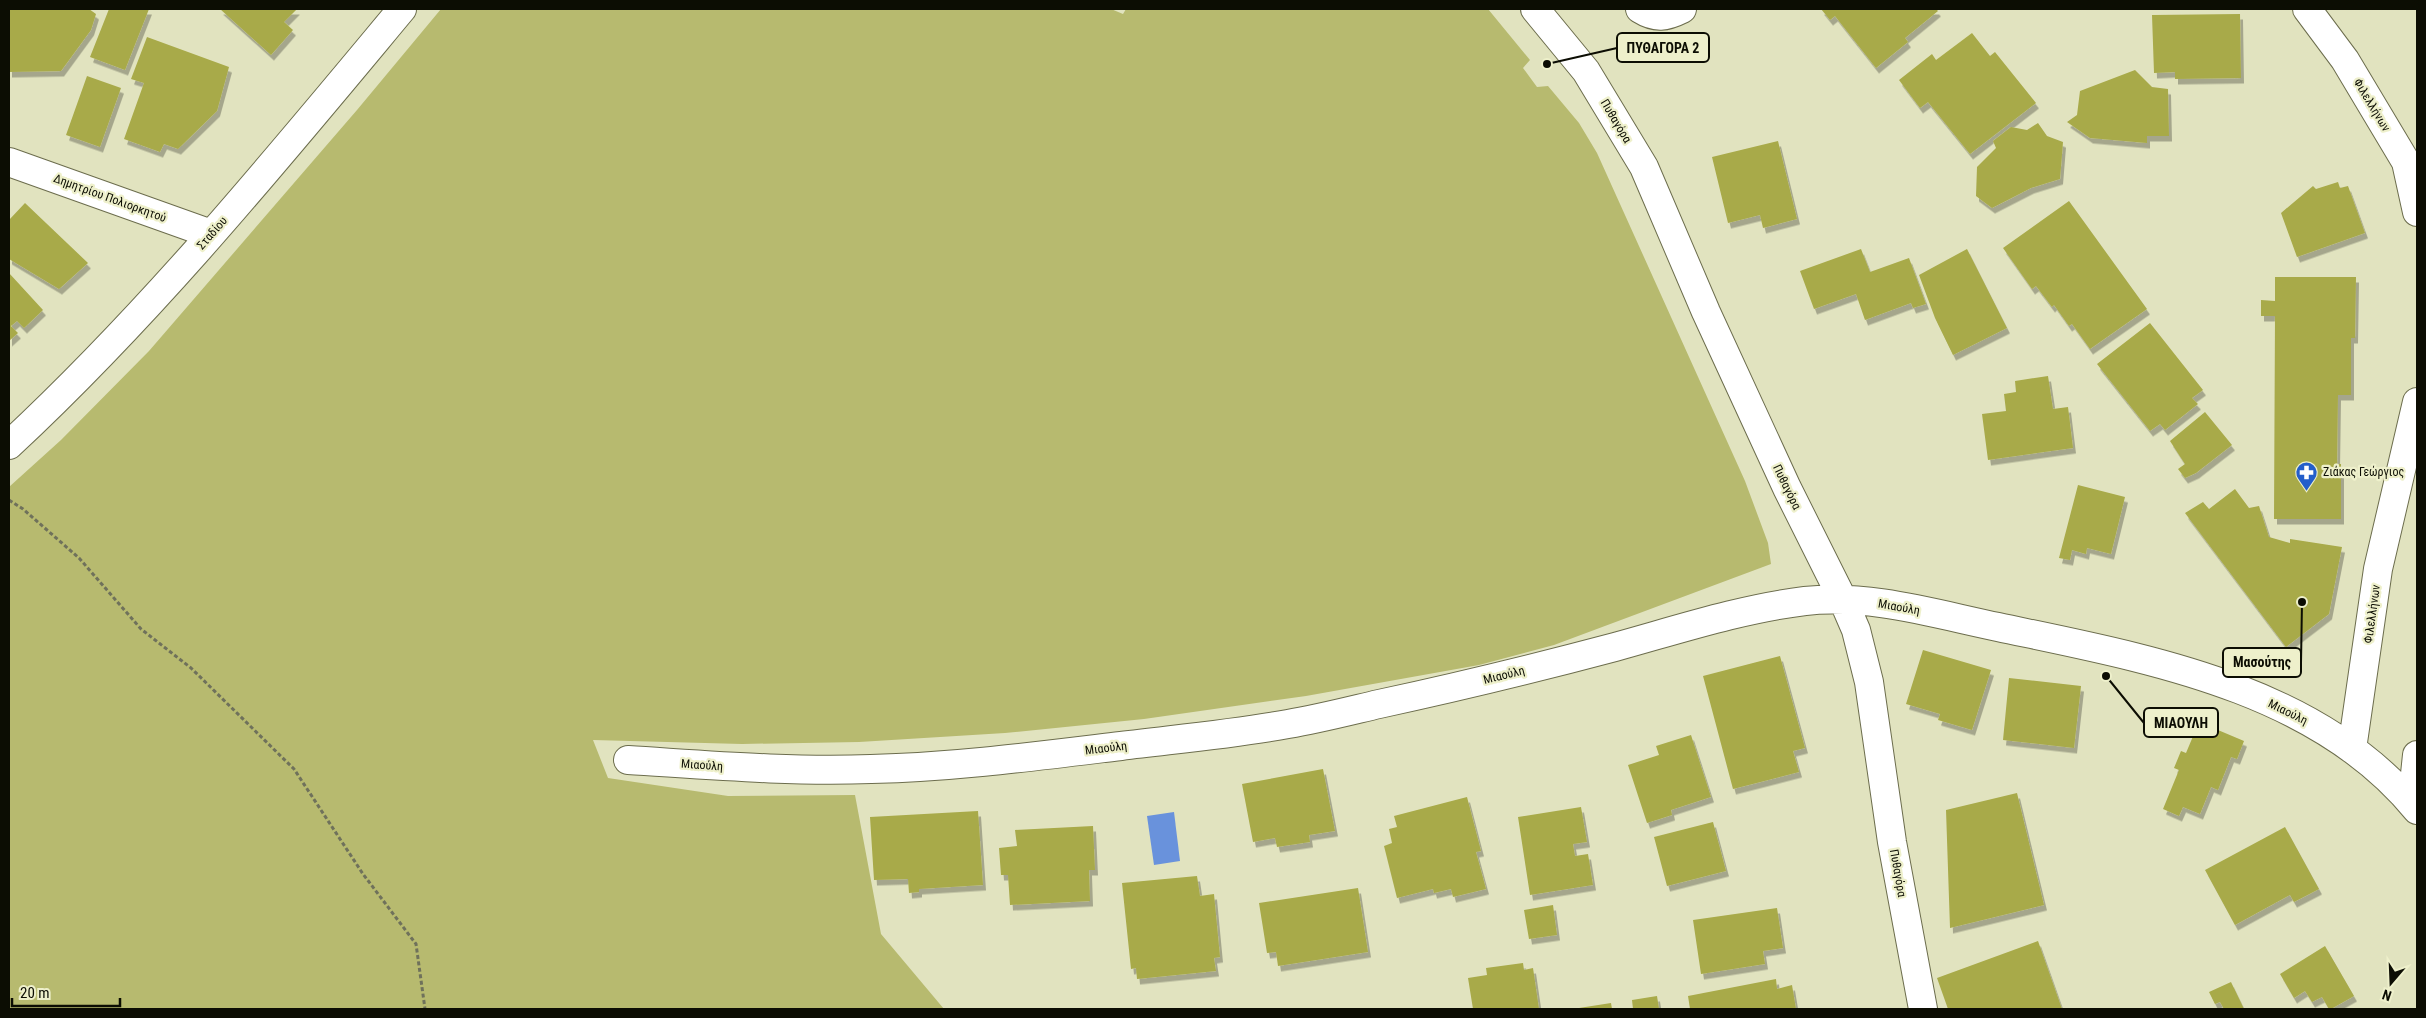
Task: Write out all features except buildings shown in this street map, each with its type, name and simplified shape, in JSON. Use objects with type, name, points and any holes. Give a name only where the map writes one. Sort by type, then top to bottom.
[{"type":"street","name":"Σταδίου","points":[[9,445],[77,381],[211,234],[402,9]]},
{"type":"street","name":"Πυθαγόρα","points":[[1535,9],[1586,71],[1644,167],[1706,312],[1787,488],[1844,600],[1856,630],[1869,682],[1892,842],[1923,1009]]},
{"type":"street","points":[[1640,9],[1653,16],[1663,17],[1682,9]]},
{"type":"street","name":"Φιλελλήνων","points":[[2307,9],[2345,60],[2406,162],[2417,212]]},
{"type":"street","name":"Δημητρίου Πολιορκητού","points":[[9,162],[211,234]]},
{"type":"street","name":"Φιλελλήνων","points":[[2352,749],[2378,569],[2417,402]]},
{"type":"street","name":"Μιαούλη","points":[[628,760],[728,767],[868,769],[984,763],[1288,724],[1458,687],[1746,612],[1803,601],[1844,600],[1866,601],[1950,617],[2162,663],[2270,703],[2296,715],[2352,749]]},
{"type":"street","points":[[2352,749],[2415,806]]},
{"type":"street","points":[[2415,806],[2417,756]]},
{"type":"path","points":[[9,500],[23,509],[79,558],[140,629],[191,668],[294,769],[363,874],[416,944],[425,1009]]},
{"type":"green space","points":[[441,9],[1111,9],[1123,14],[1126,9],[1488,9],[1530,60],[1523,68],[1537,87],[1548,86],[1579,123],[1597,153],[1745,481],[1768,543],[1771,564],[1554,645],[1479,665],[1306,696],[1144,719],[1005,733],[859,742],[742,744],[593,740],[608,778],[728,796],[855,795],[881,934],[944,1009],[9,1009],[9,487],[61,440],[149,351],[357,110]]},
{"type":"water","points":[[1174,812],[1180,861],[1154,865],[1147,816]]},
{"type":"place","name":"ΠΥΘΑΓΟΡΑ 2","points":[[1547,64]]},
{"type":"place","name":"Ζιάκας Γεώργιος","points":[[2307,491]]},
{"type":"place","name":"Μασούτης","points":[[2302,602]]},
{"type":"place","name":"ΜΙΑΟΥΛΗ","points":[[2106,676]]}]
